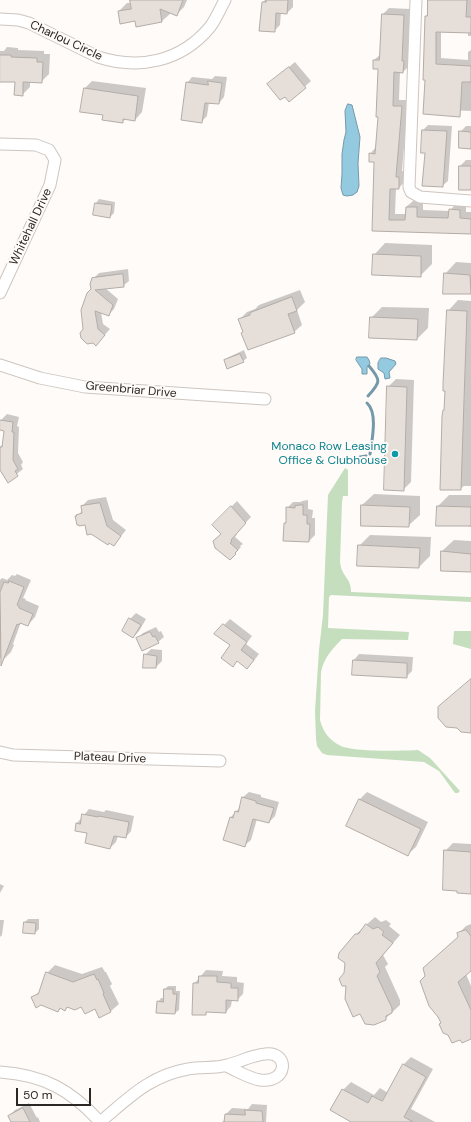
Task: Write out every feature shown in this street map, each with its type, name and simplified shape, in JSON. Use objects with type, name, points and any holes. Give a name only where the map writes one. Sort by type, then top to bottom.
[{"type":"street","name":"Charlou Circle","points":[[0,19],[18,20],[29,23],[98,57],[124,63],[143,63],[158,61],[174,55],[194,42],[211,26],[225,0]]},
{"type":"street","points":[[416,0],[409,187],[411,192],[420,197],[471,200]]},
{"type":"street","name":"Whitehall Drive","points":[[0,144],[36,145],[49,150],[55,160],[50,184],[0,293]]},
{"type":"street","name":"Greenbriar Drive","points":[[0,365],[40,378],[85,387],[265,399]]},
{"type":"street","name":"Plateau Drive","points":[[0,752],[13,755],[220,761]]},
{"type":"street","points":[[0,1072],[32,1077],[69,1093],[85,1105],[100,1122],[144,1085],[169,1073],[189,1068],[226,1066]]},
{"type":"green space","points":[[345,468],[348,470],[348,496],[343,496],[342,502],[340,562],[341,567],[350,583],[351,592],[471,597],[471,602],[331,595],[329,597],[328,628],[409,632],[408,640],[342,639],[338,643],[326,658],[322,667],[321,724],[330,739],[347,748],[378,751],[418,750],[430,758],[460,791],[458,793],[455,793],[439,771],[424,762],[327,755],[322,753],[317,746],[315,711],[323,615],[328,495]]},
{"type":"green space","points":[[454,631],[471,631],[471,649],[453,644]]},
{"type":"water","points":[[348,104],[352,105],[360,137],[358,163],[359,186],[357,192],[353,195],[347,196],[343,195],[341,188],[342,154],[346,132],[345,111]]},
{"type":"water","points":[[357,357],[367,357],[369,360],[370,364],[367,367],[367,374],[362,374],[362,369],[356,360]]},
{"type":"water","points":[[381,358],[395,361],[396,364],[389,372],[390,378],[385,379],[384,373],[378,369],[378,363]]},
{"type":"building","points":[[130,0],[183,0],[177,16],[160,9],[162,22],[136,27],[135,21],[120,24],[118,11],[131,9]]},
{"type":"building","points":[[266,0],[288,0],[287,14],[276,13],[275,32],[259,31],[262,2],[266,2]]},
{"type":"building","points":[[428,0],[467,0],[466,17],[471,17],[471,33],[436,32],[436,64],[471,66],[471,82],[462,82],[460,117],[423,114],[425,80],[423,80],[425,16],[427,16]]},
{"type":"building","points":[[382,14],[404,15],[402,61],[404,61],[403,73],[394,72],[393,106],[402,106],[396,177],[399,177],[399,189],[390,189],[389,220],[405,220],[406,207],[417,207],[417,217],[448,218],[449,209],[460,210],[460,218],[471,219],[471,234],[372,231],[374,162],[369,162],[369,153],[375,154],[378,117],[376,117],[378,69],[373,69],[373,60],[379,60]]},
{"type":"building","points":[[0,55],[37,58],[37,62],[43,62],[42,83],[23,82],[23,96],[14,95],[15,82],[0,82]]},
{"type":"building","points":[[289,67],[306,88],[289,102],[285,97],[280,100],[267,84]]},
{"type":"building","points":[[208,81],[222,83],[219,104],[205,103],[202,123],[181,120],[186,82],[208,85]]},
{"type":"building","points":[[84,88],[138,96],[135,121],[123,119],[123,123],[102,120],[103,115],[80,112]]},
{"type":"building","points":[[422,130],[447,131],[443,187],[422,186],[425,153],[421,153]]},
{"type":"building","points":[[459,131],[471,132],[471,149],[459,148]]},
{"type":"building","points":[[459,166],[471,166],[471,190],[459,190]]},
{"type":"building","points":[[95,203],[112,205],[110,218],[93,215]]},
{"type":"building","points":[[373,254],[421,256],[421,277],[372,275]]},
{"type":"building","points":[[444,273],[470,275],[471,294],[443,294]]},
{"type":"building","points":[[123,274],[124,287],[95,290],[113,305],[109,316],[95,311],[98,329],[105,335],[96,346],[93,343],[87,344],[81,338],[80,333],[83,329],[81,310],[87,293],[91,289],[90,284],[92,278]]},
{"type":"building","points":[[292,297],[297,311],[288,314],[295,333],[248,350],[241,333],[243,332],[238,319]]},
{"type":"building","points":[[447,310],[467,311],[461,490],[440,490]]},
{"type":"building","points":[[370,317],[418,319],[417,340],[369,338]]},
{"type":"building","points":[[240,354],[244,362],[227,369],[224,360]]},
{"type":"building","name":"Monaco Row Leasing Office & Clubhouse","points":[[387,386],[407,387],[404,491],[384,490]]},
{"type":"building","points":[[0,420],[13,422],[13,460],[18,469],[15,471],[18,476],[8,483],[0,470],[0,447],[2,447],[4,431],[0,430]]},
{"type":"building","points":[[100,503],[107,526],[121,536],[114,546],[109,543],[108,545],[91,534],[87,535],[85,525],[77,525],[75,516],[82,513],[81,506]]},
{"type":"building","points":[[303,505],[303,515],[307,515],[307,524],[310,524],[309,542],[283,541],[284,523],[286,523],[286,507],[295,508],[295,506]]},
{"type":"building","points":[[361,505],[410,507],[409,527],[361,526]]},
{"type":"building","points":[[231,506],[246,523],[231,540],[232,541],[230,543],[238,550],[230,560],[215,548],[213,541],[221,534],[212,525]]},
{"type":"building","points":[[437,506],[471,507],[471,526],[436,526]]},
{"type":"building","points":[[358,545],[420,548],[419,568],[357,566]]},
{"type":"building","points":[[441,551],[471,554],[471,572],[441,571]]},
{"type":"building","points":[[9,581],[24,587],[17,605],[19,608],[33,614],[28,626],[20,623],[19,625],[17,624],[1,666],[0,592],[4,582],[8,583]]},
{"type":"building","points":[[129,618],[141,625],[133,638],[122,631]]},
{"type":"building","points":[[223,624],[247,642],[241,650],[254,660],[247,669],[237,661],[233,667],[221,658],[230,645],[214,634]]},
{"type":"building","points":[[150,632],[153,637],[155,636],[159,643],[142,651],[136,638]]},
{"type":"building","points":[[144,654],[157,656],[156,668],[143,668]]},
{"type":"building","points":[[353,660],[407,663],[407,678],[352,675]]},
{"type":"building","points":[[471,679],[471,733],[461,732],[457,728],[446,727],[438,718],[438,707]]},
{"type":"building","points":[[242,797],[274,808],[269,823],[253,819],[245,847],[223,840],[230,817],[233,818],[235,811],[238,812]]},
{"type":"building","points":[[359,799],[421,829],[408,856],[346,826]]},
{"type":"building","points":[[82,814],[129,822],[126,838],[114,836],[110,849],[85,843],[87,833],[75,831],[76,823],[80,824]]},
{"type":"building","points":[[444,850],[471,852],[471,894],[443,890]]},
{"type":"building","points":[[24,922],[36,923],[35,934],[23,933]]},
{"type":"building","points":[[366,924],[373,929],[378,927],[384,932],[382,935],[393,943],[376,963],[380,972],[377,976],[392,1008],[392,1013],[386,1016],[386,1020],[374,1025],[365,1024],[360,1014],[353,1017],[345,999],[346,986],[342,986],[339,979],[344,973],[345,963],[338,958],[339,953],[355,934],[358,934]]},
{"type":"building","points":[[466,930],[471,936],[471,971],[458,982],[471,1010],[471,1039],[462,1043],[460,1040],[452,1043],[448,1035],[443,1033],[438,1017],[429,1006],[420,981],[425,976],[423,968],[458,937],[457,933]]},
{"type":"building","points":[[46,972],[73,982],[94,974],[97,980],[98,979],[111,1012],[99,1018],[95,1009],[85,1014],[81,1007],[75,1010],[67,1007],[65,1011],[60,1008],[58,1012],[41,1005],[36,1008],[31,997],[38,994]]},
{"type":"building","points":[[199,976],[217,976],[217,982],[231,983],[231,988],[238,988],[238,1001],[226,1000],[226,1013],[206,1012],[206,1015],[192,1015],[193,983],[198,983]]},
{"type":"building","points":[[164,989],[173,989],[173,994],[177,994],[175,1014],[156,1013],[157,1001],[163,1002]]},
{"type":"building","points":[[403,1064],[426,1077],[404,1117],[413,1122],[351,1122],[330,1110],[342,1089],[368,1103],[372,1096],[382,1101]]},
{"type":"building","points":[[23,1108],[30,1122],[11,1122],[8,1116]]},
{"type":"building","points":[[245,1110],[262,1111],[263,1122],[224,1122],[225,1114],[245,1115]]},
{"type":"waterway","points":[[368,396],[378,381],[376,375],[369,366]]},
{"type":"waterway","points":[[367,403],[370,407],[373,420],[373,434],[370,454]]},
{"type":"waterway","points":[[360,457],[366,456]]},
{"type":"place","name":"Monaco Row Leasing Office & Clubhouse","points":[[395,454]]}]
